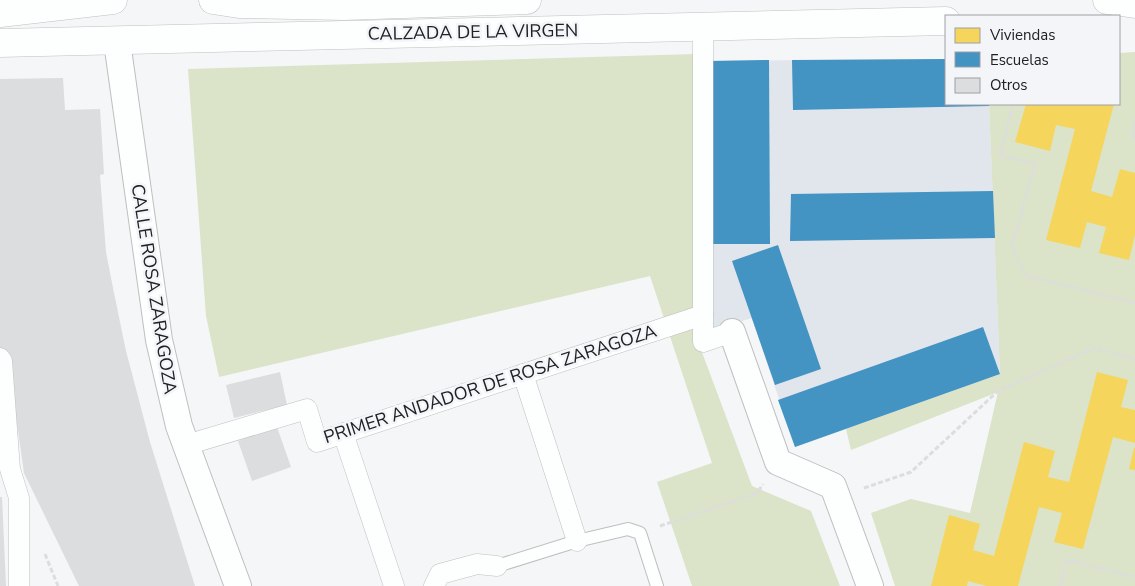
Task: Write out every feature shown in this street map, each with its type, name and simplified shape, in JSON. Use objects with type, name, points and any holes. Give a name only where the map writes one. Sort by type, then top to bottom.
[{"type":"street","points":[[0,13],[114,0]]},
{"type":"street","name":"CALZADA DE LA VIRGEN","points":[[213,0],[239,4],[344,6],[527,0]]},
{"type":"street","points":[[1107,0],[1135,4]]},
{"type":"street","points":[[1120,16],[1135,16]]},
{"type":"street","name":"CALZADA DE LA VIRGEN","points":[[0,43],[117,42],[945,21]]},
{"type":"street","points":[[703,26],[702,342],[732,332],[778,462],[833,486],[870,586]]},
{"type":"street","name":"CALLE ROSA ZARAGOZA","points":[[117,42],[159,340],[179,426],[238,586]]},
{"type":"street","name":"PRIMER ANDADOR DE ROSA ZARAGOZA","points":[[186,445],[307,409],[317,442],[703,315]]},
{"type":"street","points":[[1,360],[10,469],[20,498],[19,586]]},
{"type":"street","points":[[522,374],[576,541]]},
{"type":"street","points":[[343,433],[394,586]]},
{"type":"street","points":[[434,586],[440,574],[476,564],[497,566]]},
{"type":"lane","points":[[497,566],[576,541],[628,529],[640,533],[657,586]]},
{"type":"path","points":[[1013,105],[1000,155],[1035,164],[1012,246],[1025,275],[1135,303]]},
{"type":"path","points":[[1135,121],[1132,134],[1135,139]]},
{"type":"path","points":[[837,498],[911,472],[998,391],[1094,348],[1135,359]]},
{"type":"path","points":[[640,533],[757,493],[778,462]]},
{"type":"path","points":[[1060,586],[1067,560],[1135,578]]},
{"type":"shaded area","points":[[945,59],[945,105],[989,105],[1000,374],[795,447],[752,318],[709,331],[709,61]]},
{"type":"green space","points":[[1135,52],[1135,586],[895,586],[871,513],[911,499],[970,513],[998,392],[851,450],[846,429],[1000,374],[989,105],[1120,105],[1120,53]]},
{"type":"green space","points":[[696,54],[697,339],[752,486],[811,511],[840,586],[692,586],[657,482],[712,463],[650,276],[219,377],[206,316],[188,69]]},
{"type":"building: Viviendas","points":[[1026,105],[1114,105],[1091,191],[1112,197],[1120,169],[1135,173],[1135,235],[1129,260],[1099,253],[1106,227],[1087,222],[1080,248],[1046,240],[1075,129],[1056,125],[1050,151],[1015,142]]},
{"type":"building: Viviendas","points":[[1097,372],[1128,380],[1121,407],[1135,410],[1135,443],[1113,437],[1083,549],[1054,542],[1062,513],[1039,507],[1018,586],[987,586],[968,581],[967,586],[931,586],[949,515],[980,524],[973,550],[994,556],[1024,442],[1055,451],[1048,477],[1069,482]]},
{"type":"building: Viviendas","points":[[1135,448],[1135,470],[1129,469]]},
{"type":"building: Escuelas","points":[[945,59],[945,105],[989,106],[793,110],[792,60]]},
{"type":"building: Escuelas","points":[[769,60],[770,244],[710,244],[709,61]]},
{"type":"building: Escuelas","points":[[993,191],[995,238],[790,241],[791,194]]},
{"type":"building: Escuelas","points":[[778,245],[821,369],[775,385],[732,261]]},
{"type":"building: Escuelas","points":[[983,327],[1000,374],[795,447],[778,400]]},
{"type":"building: Otros","points":[[63,78],[65,110],[100,109],[104,174],[100,175],[106,252],[113,288],[126,351],[150,442],[195,586],[79,586],[24,473],[13,395],[0,349],[0,79]]},
{"type":"building: Otros","points":[[280,372],[287,405],[234,418],[226,385]]},
{"type":"building: Otros","points":[[277,427],[291,467],[252,481],[238,441]]},
{"type":"building: Otros","points":[[0,497],[2,497],[6,586],[0,586]]}]
